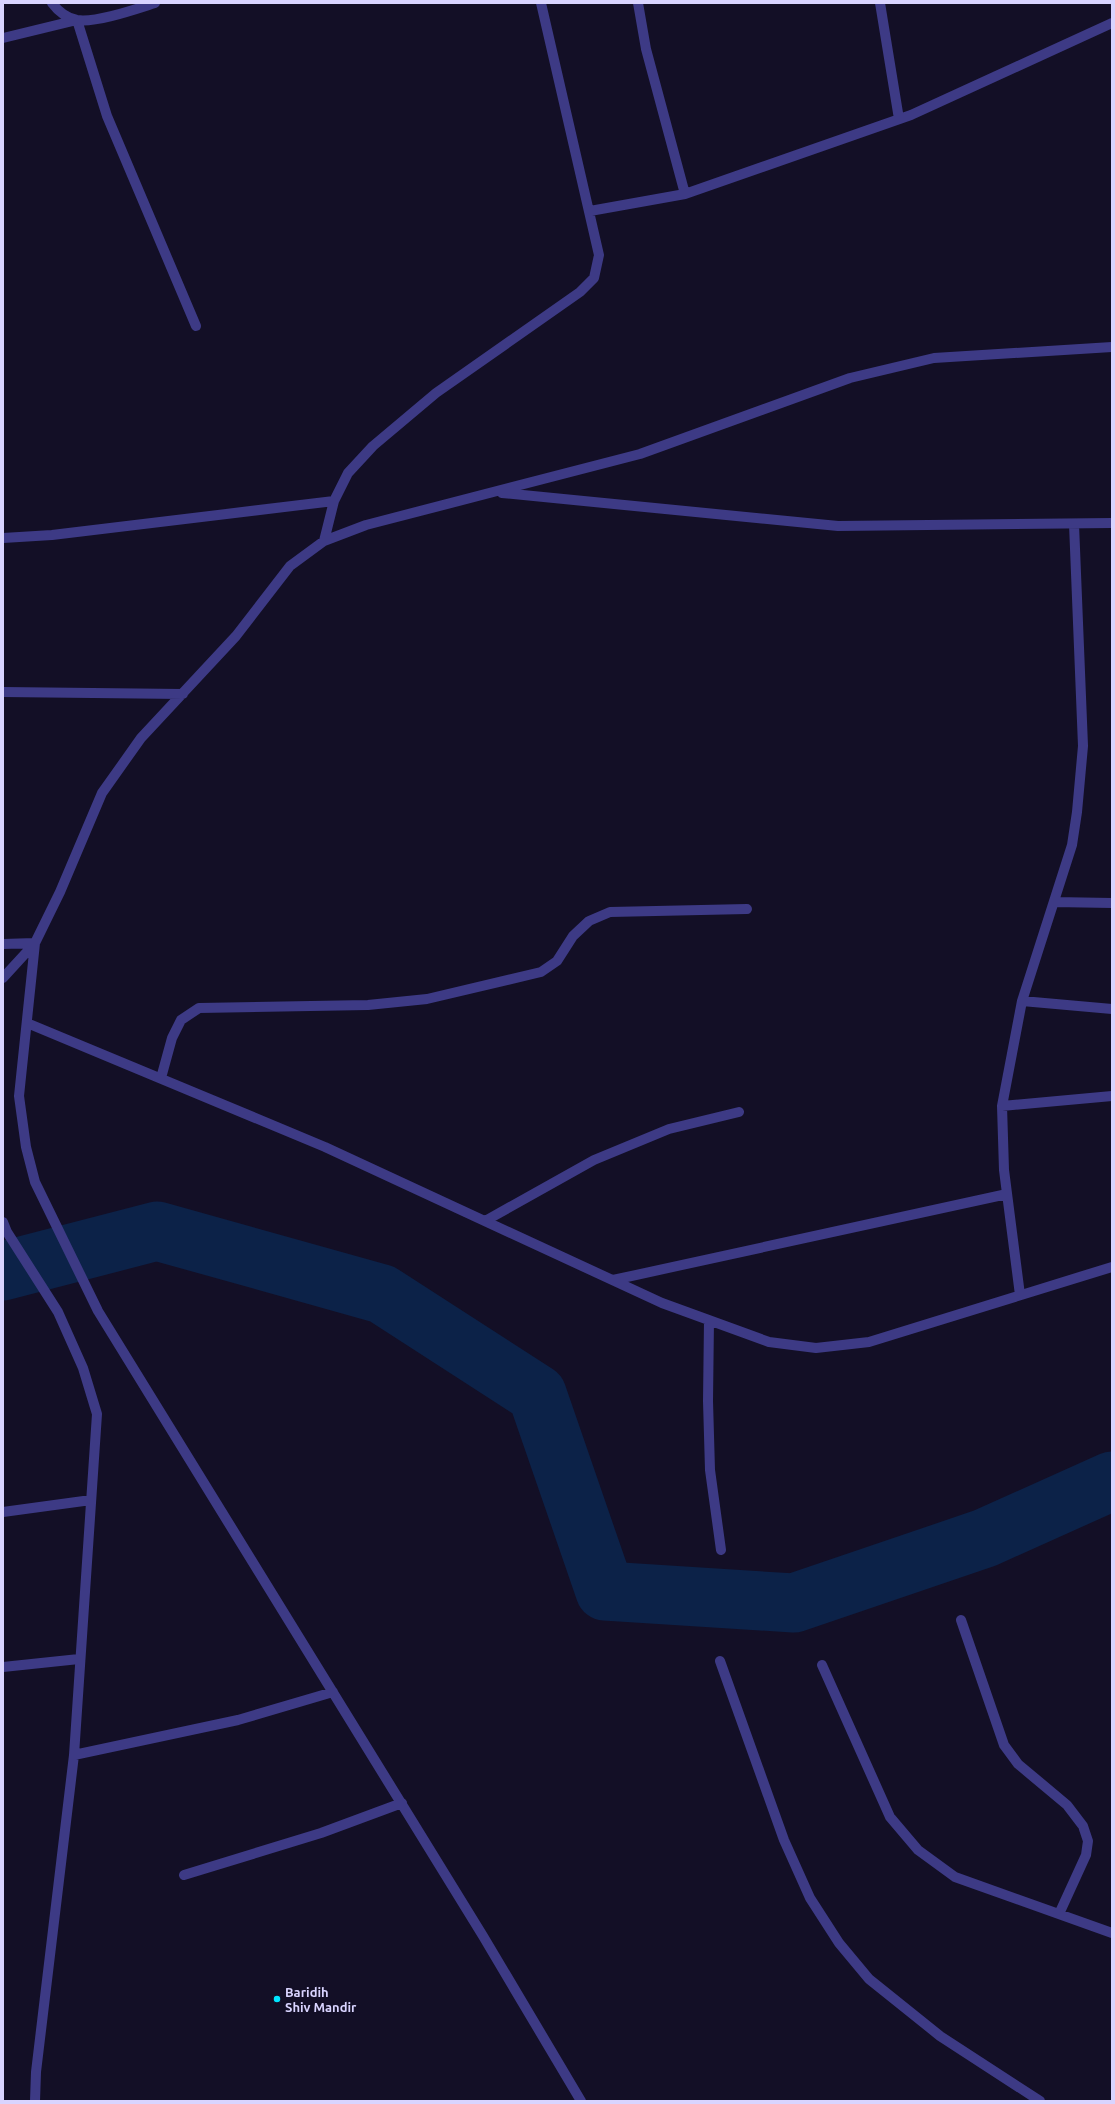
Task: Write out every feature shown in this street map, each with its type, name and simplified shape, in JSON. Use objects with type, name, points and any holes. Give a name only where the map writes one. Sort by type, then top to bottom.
[{"type":"street","points":[[52,3],[59,12],[77,20],[108,116],[196,326]]},
{"type":"street","points":[[3,38],[77,20],[123,13],[155,3]]},
{"type":"street","points":[[324,542],[334,501],[348,473],[373,446],[436,393],[580,292],[594,278],[598,256],[590,211],[541,3]]},
{"type":"street","points":[[638,3],[646,49],[685,194]]},
{"type":"street","points":[[880,3],[899,119]]},
{"type":"street","points":[[590,211],[685,194],[899,119],[1112,23]]},
{"type":"street","points":[[3,978],[35,943],[60,892],[102,793],[141,738],[236,636],[290,566],[324,542],[366,525],[640,454],[850,378],[934,358],[1112,347]]},
{"type":"street","points":[[495,492],[838,526],[1112,523]]},
{"type":"street","points":[[3,538],[52,535],[334,501]]},
{"type":"street","points":[[1020,1295],[1004,1170],[1002,1106],[1022,1001],[1072,845],[1083,746],[1074,524]]},
{"type":"street","points":[[3,692],[183,694]]},
{"type":"street","points":[[1054,902],[1112,903]]},
{"type":"street","points":[[161,1078],[172,1038],[181,1020],[199,1008],[368,1006],[427,999],[541,972],[557,961],[574,936],[589,921],[610,912],[747,909]]},
{"type":"street","points":[[3,944],[35,943]]},
{"type":"street","points":[[35,943],[19,1096],[26,1146],[35,1182],[98,1311],[402,1803],[581,2101]]},
{"type":"street","points":[[1022,1001],[1112,1009]]},
{"type":"street","points":[[27,1023],[325,1147],[662,1303],[769,1342],[816,1348],[869,1342],[1112,1267]]},
{"type":"street","points":[[1002,1106],[1112,1096]]},
{"type":"street","points":[[485,1221],[594,1160],[669,1129],[739,1112]]},
{"type":"street","points":[[613,1280],[1007,1194]]},
{"type":"street","points":[[3,1222],[7,1232],[58,1312],[83,1368],[97,1414],[79,1658],[74,1755],[36,2072],[35,2101]]},
{"type":"street","points":[[709,1320],[708,1401],[710,1470],[721,1550]]},
{"type":"street","points":[[3,1512],[91,1500]]},
{"type":"street","points":[[961,1620],[1004,1746],[1018,1764],[1066,1805],[1083,1826],[1088,1841],[1086,1855],[1059,1914]]},
{"type":"street","points":[[3,1667],[79,1658]]},
{"type":"street","points":[[720,1661],[784,1840],[810,1898],[839,1943],[869,1979],[940,2036],[1040,2101]]},
{"type":"street","points":[[822,1665],[890,1817],[918,1850],[955,1877],[1112,1933]]},
{"type":"street","points":[[74,1755],[238,1720],[333,1692]]},
{"type":"street","points":[[184,1875],[321,1833],[402,1803]]},
{"type":"waterway","points":[[3,1271],[157,1231],[382,1294],[537,1394],[605,1591],[794,1603],[985,1538],[1112,1481]]},
{"type":"place","name":"Baridih Shiv Mandir","points":[[277,1999]]}]
